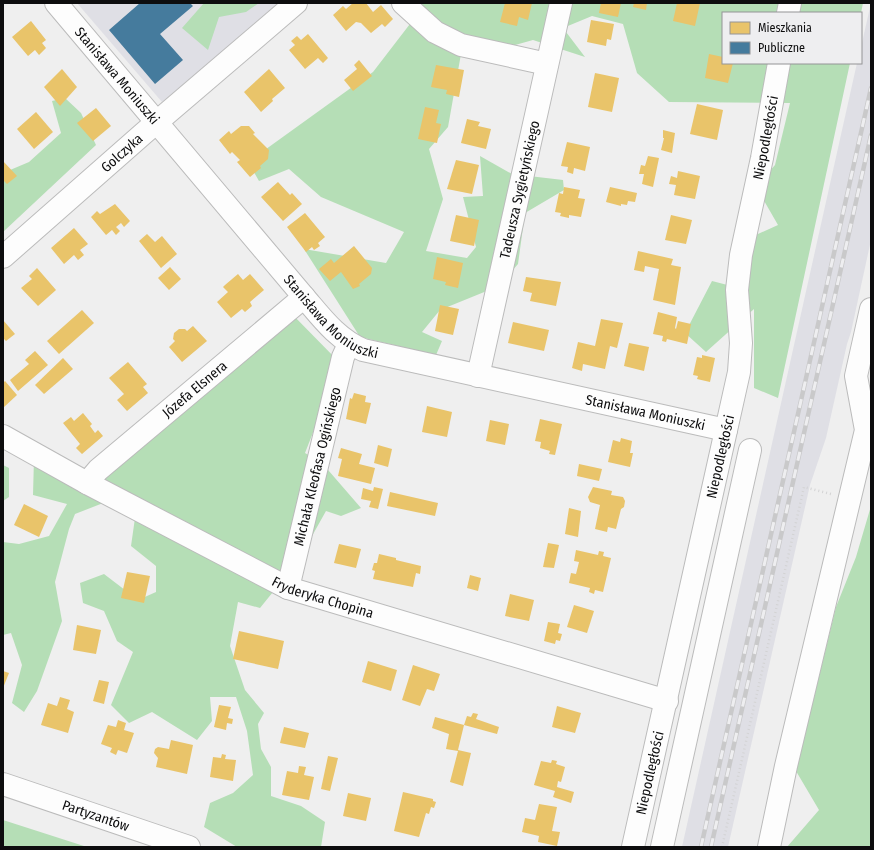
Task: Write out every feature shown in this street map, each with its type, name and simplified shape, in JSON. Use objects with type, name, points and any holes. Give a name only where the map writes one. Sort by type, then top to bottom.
[{"type":"street","name":"Stanisława Moniuszki","points":[[56,3],[304,297],[336,334],[349,344],[363,350],[726,430]]},
{"type":"street","name":"Golczyka","points":[[3,257],[156,122],[296,3]]},
{"type":"street","points":[[403,3],[434,32],[461,45],[547,64]]},
{"type":"street","name":"Tadeusza Sygietyńskiego","points":[[478,376],[561,3]]},
{"type":"street","name":"Niepodległości","points":[[633,847],[667,701],[741,355],[738,290],[741,254],[779,64]]},
{"type":"street","name":"Józefa Elsnera","points":[[87,483],[98,470],[304,297]]},
{"type":"street","points":[[769,847],[786,766],[869,433],[856,376],[871,309]]},
{"type":"street","name":"Michała Kleofasa Ogińskiego","points":[[288,588],[343,358],[349,344]]},
{"type":"street","name":"Fryderyka Chopina","points":[[3,436],[87,483],[288,588],[667,701]]},
{"type":"street","points":[[662,847],[750,450]]},
{"type":"street","points":[[713,491],[740,498]]},
{"type":"street","points":[[652,765],[679,771]]},
{"type":"street","name":"Partyzantów","points":[[3,784],[189,847]]},
{"type":"path","points":[[722,847],[804,487],[832,494]]},
{"type":"shaded area","points":[[77,3],[282,3],[162,102]]},
{"type":"shaded area","points":[[871,3],[871,240],[851,332],[826,438],[810,485],[728,847],[682,847],[857,64],[862,64],[862,43]]},
{"type":"green space","points":[[204,3],[259,3],[246,12],[219,17],[208,50],[182,28]]},
{"type":"green space","points":[[421,3],[863,3],[861,12],[722,12],[722,64],[850,64],[778,398],[754,388],[754,309],[706,352],[685,333],[712,281],[743,289],[749,238],[778,225],[756,187],[775,165],[790,103],[669,102],[637,73],[623,24],[592,16],[563,28],[585,57],[533,40],[483,54],[461,54],[448,127],[429,149],[443,199],[426,251],[467,258],[476,247],[463,197],[483,196],[480,156],[512,174],[563,180],[564,190],[525,213],[518,264],[499,286],[440,310],[422,332],[442,341],[436,355],[360,337],[304,249],[386,263],[404,232],[321,197],[289,169],[259,181],[248,162],[373,72],[423,7]]},
{"type":"green space","points":[[65,98],[81,113],[96,145],[3,232],[3,173],[29,162],[61,133],[52,101]]},
{"type":"green space","points":[[290,312],[340,363],[305,453],[322,463],[361,508],[341,516],[326,511],[298,561],[260,608],[238,602],[230,646],[245,690],[264,713],[258,724],[261,749],[271,767],[271,796],[301,806],[325,822],[321,847],[237,847],[204,827],[210,803],[233,793],[253,775],[247,731],[236,697],[210,697],[212,721],[197,740],[152,712],[129,723],[111,705],[133,652],[117,641],[104,611],[83,603],[80,583],[104,574],[138,600],[156,592],[156,566],[131,546],[136,511],[116,498],[75,514],[69,529],[55,582],[62,621],[37,691],[24,712],[12,703],[22,665],[11,633],[3,635],[3,542],[19,544],[49,536],[67,504],[33,495],[34,458],[90,477]]},
{"type":"green space","points":[[3,465],[9,468],[9,497],[3,501]]},
{"type":"green space","points":[[871,506],[871,847],[787,847],[819,810],[796,771],[836,607],[856,557]]},
{"type":"green space","points":[[3,820],[87,847],[3,847]]},
{"type":"building: Mieszkania","points":[[353,3],[366,3],[373,12],[381,5],[393,19],[385,27],[382,24],[371,33],[361,23],[356,22],[346,31],[333,15],[343,6],[346,9]]},
{"type":"building: Mieszkania","points":[[505,3],[532,3],[528,20],[519,17],[517,26],[500,22]]},
{"type":"building: Mieszkania","points":[[601,3],[621,3],[618,17],[599,13]]},
{"type":"building: Mieszkania","points":[[634,3],[647,3],[646,10],[633,7]]},
{"type":"building: Mieszkania","points":[[677,3],[700,3],[695,26],[673,21]]},
{"type":"building: Mieszkania","points":[[591,20],[614,24],[611,40],[607,39],[606,46],[587,42]]},
{"type":"building: Mieszkania","points":[[31,21],[46,40],[42,43],[46,48],[39,55],[35,50],[28,56],[12,37]]},
{"type":"building: Mieszkania","points":[[308,34],[328,58],[323,63],[318,58],[305,69],[289,50],[295,45],[291,41],[297,36],[301,40]]},
{"type":"building: Mieszkania","points":[[709,54],[722,57],[722,64],[733,64],[728,83],[705,78]]},
{"type":"building: Mieszkania","points":[[359,60],[372,76],[353,91],[344,80],[357,69],[354,65]]},
{"type":"building: Mieszkania","points":[[436,65],[464,70],[459,97],[446,94],[447,90],[431,87]]},
{"type":"building: Mieszkania","points":[[62,69],[77,87],[60,106],[44,87]]},
{"type":"building: Mieszkania","points":[[269,69],[285,88],[272,99],[273,101],[261,112],[244,92]]},
{"type":"building: Mieszkania","points":[[595,73],[619,78],[612,112],[588,107]]},
{"type":"building: Mieszkania","points":[[697,104],[723,110],[717,140],[690,134]]},
{"type":"building: Mieszkania","points":[[425,107],[439,110],[436,123],[441,124],[437,143],[418,139]]},
{"type":"building: Mieszkania","points":[[96,108],[111,126],[93,141],[77,123]]},
{"type":"building: Mieszkania","points":[[36,112],[53,132],[34,149],[17,129]]},
{"type":"building: Mieszkania","points":[[467,119],[480,122],[478,126],[491,129],[486,149],[461,143]]},
{"type":"building: Mieszkania","points":[[241,126],[249,126],[255,133],[253,134],[269,150],[268,159],[260,166],[261,168],[250,177],[237,162],[240,160],[232,152],[230,154],[219,140],[229,131],[231,134]]},
{"type":"building: Mieszkania","points":[[663,130],[675,133],[672,153],[661,150],[664,138]]},
{"type":"building: Mieszkania","points":[[567,142],[590,147],[585,171],[574,168],[573,174],[567,172],[568,167],[561,166]]},
{"type":"building: Mieszkania","points":[[648,156],[659,158],[653,187],[642,184],[644,174],[639,174],[641,165],[645,166]]},
{"type":"building: Mieszkania","points":[[456,160],[479,165],[472,194],[447,189]]},
{"type":"building: Mieszkania","points":[[3,161],[17,176],[7,184],[4,181],[3,182]]},
{"type":"building: Mieszkania","points":[[678,171],[700,176],[695,199],[674,195],[676,185],[669,184],[671,176],[677,178]]},
{"type":"building: Mieszkania","points":[[278,182],[290,195],[292,193],[302,204],[283,221],[261,197]]},
{"type":"building: Mieszkania","points":[[564,187],[580,190],[578,198],[585,199],[581,217],[569,215],[569,218],[560,216],[561,213],[555,212],[559,193],[563,194]]},
{"type":"building: Mieszkania","points":[[610,187],[637,193],[635,202],[628,201],[627,205],[621,204],[621,206],[606,202]]},
{"type":"building: Mieszkania","points":[[115,204],[130,221],[124,227],[121,223],[116,227],[120,231],[116,235],[112,230],[106,235],[91,217],[97,211],[100,214]]},
{"type":"building: Mieszkania","points":[[305,213],[325,237],[318,243],[320,246],[314,250],[312,247],[306,252],[287,227]]},
{"type":"building: Mieszkania","points":[[456,215],[479,220],[474,246],[450,241]]},
{"type":"building: Mieszkania","points":[[671,215],[692,220],[686,244],[665,240]]},
{"type":"building: Mieszkania","points":[[74,228],[88,244],[80,250],[84,255],[78,260],[74,255],[64,264],[51,248]]},
{"type":"building: Mieszkania","points":[[147,234],[155,242],[162,236],[177,254],[161,268],[139,241]]},
{"type":"building: Mieszkania","points":[[354,246],[372,268],[371,274],[359,284],[360,286],[353,289],[341,272],[330,281],[319,269],[331,259],[334,263]]},
{"type":"building: Mieszkania","points":[[638,251],[673,259],[671,265],[681,267],[675,305],[653,300],[659,269],[645,266],[644,272],[634,270]]},
{"type":"building: Mieszkania","points":[[437,257],[463,263],[458,288],[445,285],[446,282],[433,279]]},
{"type":"building: Mieszkania","points":[[170,267],[181,279],[169,290],[158,278]]},
{"type":"building: Mieszkania","points":[[37,268],[56,290],[38,306],[21,288],[32,279],[29,276]]},
{"type":"building: Mieszkania","points":[[238,274],[243,280],[250,274],[264,290],[250,302],[252,306],[245,312],[242,309],[231,318],[217,302],[228,292],[223,287]]},
{"type":"building: Mieszkania","points":[[526,277],[561,282],[556,306],[530,301],[532,293],[523,291]]},
{"type":"building: Mieszkania","points":[[440,305],[459,309],[453,335],[435,331]]},
{"type":"building: Mieszkania","points":[[82,310],[94,323],[59,354],[47,341]]},
{"type":"building: Mieszkania","points":[[658,312],[677,317],[676,329],[678,321],[691,324],[687,344],[667,339],[666,342],[662,341],[663,336],[653,334]]},
{"type":"building: Mieszkania","points":[[601,319],[623,323],[617,348],[610,346],[605,369],[583,364],[582,371],[572,368],[578,342],[595,346]]},
{"type":"building: Mieszkania","points":[[3,320],[15,334],[6,341],[3,338]]},
{"type":"building: Mieszkania","points":[[513,322],[549,330],[544,351],[508,343]]},
{"type":"building: Mieszkania","points":[[193,326],[207,341],[182,362],[169,347],[175,341],[173,339],[174,333],[179,329],[185,329],[187,331]]},
{"type":"building: Mieszkania","points":[[629,343],[649,347],[644,371],[624,366]]},
{"type":"building: Mieszkania","points":[[35,351],[48,365],[18,391],[10,380],[29,364],[25,360]]},
{"type":"building: Mieszkania","points":[[702,355],[715,358],[710,382],[697,379],[698,376],[693,375],[697,357],[702,358]]},
{"type":"building: Mieszkania","points":[[63,358],[73,369],[44,394],[35,385]]},
{"type":"building: Mieszkania","points":[[128,362],[147,384],[143,387],[148,393],[127,411],[117,400],[124,394],[109,378]]},
{"type":"building: Mieszkania","points":[[5,381],[17,395],[3,408],[3,383]]},
{"type":"building: Mieszkania","points":[[354,393],[366,396],[365,402],[371,403],[366,424],[346,419],[350,398],[352,399]]},
{"type":"building: Mieszkania","points":[[427,406],[452,412],[447,437],[422,432]]},
{"type":"building: Mieszkania","points":[[83,413],[92,424],[90,426],[95,433],[98,430],[103,436],[82,454],[76,448],[80,444],[63,423],[71,417],[74,421]]},
{"type":"building: Mieszkania","points":[[540,419],[562,424],[555,455],[549,454],[550,451],[540,448],[541,442],[535,441]]},
{"type":"building: Mieszkania","points":[[490,420],[509,424],[505,445],[486,441]]},
{"type":"building: Mieszkania","points":[[621,438],[632,441],[630,453],[633,453],[630,467],[608,462],[613,440],[620,442]]},
{"type":"building: Mieszkania","points":[[378,445],[392,449],[388,467],[374,463]]},
{"type":"building: Mieszkania","points":[[341,448],[362,454],[359,464],[375,468],[371,484],[338,476],[342,459],[338,458]]},
{"type":"building: Mieszkania","points":[[579,464],[602,469],[599,481],[577,476]]},
{"type":"building: Mieszkania","points":[[374,487],[383,489],[378,509],[369,507],[371,501],[361,499],[363,488],[373,491]]},
{"type":"building: Mieszkania","points":[[593,487],[612,491],[611,495],[623,497],[625,501],[624,507],[621,509],[616,529],[608,527],[607,532],[595,529],[600,505],[590,502],[588,497]]},
{"type":"building: Mieszkania","points":[[390,492],[438,503],[435,516],[387,506]]},
{"type":"building: Mieszkania","points":[[24,504],[48,516],[39,537],[14,525]]},
{"type":"building: Mieszkania","points":[[569,508],[581,511],[578,537],[565,534]]},
{"type":"building: Mieszkania","points":[[548,543],[559,545],[554,568],[543,567]]},
{"type":"building: Mieszkania","points":[[339,544],[361,549],[356,568],[334,563]]},
{"type":"building: Mieszkania","points":[[576,550],[598,555],[599,551],[604,552],[603,556],[611,558],[603,592],[595,590],[594,594],[589,592],[590,588],[569,583],[571,573],[576,574],[579,562],[574,561]]},
{"type":"building: Mieszkania","points":[[379,554],[421,566],[420,574],[416,573],[413,587],[373,579],[375,571],[372,570],[374,563],[377,563]]},
{"type":"building: Mieszkania","points":[[127,572],[150,576],[144,603],[121,598]]},
{"type":"building: Mieszkania","points":[[470,575],[481,578],[478,591],[467,588]]},
{"type":"building: Mieszkania","points":[[510,594],[534,600],[529,621],[505,616]]},
{"type":"building: Mieszkania","points":[[574,605],[594,611],[587,633],[567,627]]},
{"type":"building: Mieszkania","points":[[548,622],[560,624],[558,633],[562,634],[560,641],[556,640],[555,644],[544,641]]},
{"type":"building: Mieszkania","points":[[77,625],[101,630],[96,654],[73,650]]},
{"type":"building: Mieszkania","points":[[239,631],[284,641],[278,669],[233,659]]},
{"type":"building: Mieszkania","points":[[368,661],[397,670],[391,691],[362,682]]},
{"type":"building: Mieszkania","points":[[413,665],[440,674],[434,691],[427,689],[420,706],[402,700]]},
{"type":"building: Mieszkania","points":[[3,671],[9,673],[3,688]]},
{"type":"building: Mieszkania","points":[[99,680],[109,682],[104,704],[93,701]]},
{"type":"building: Mieszkania","points":[[60,697],[70,700],[67,709],[74,712],[68,733],[41,725],[48,703],[57,706]]},
{"type":"building: Mieszkania","points":[[219,705],[231,707],[228,718],[233,719],[232,724],[227,723],[226,730],[214,727]]},
{"type":"building: Mieszkania","points":[[557,706],[581,713],[575,733],[552,727]]},
{"type":"building: Mieszkania","points":[[473,713],[478,714],[476,719],[499,727],[497,734],[464,725],[467,716],[471,717]]},
{"type":"building: Mieszkania","points":[[435,717],[464,725],[458,750],[471,753],[463,786],[450,782],[458,751],[446,749],[449,734],[432,728]]},
{"type":"building: Mieszkania","points":[[118,720],[126,723],[124,730],[134,733],[127,753],[118,750],[116,755],[110,752],[112,748],[101,744],[108,725],[116,727]]},
{"type":"building: Mieszkania","points":[[284,727],[309,733],[305,748],[280,743]]},
{"type":"building: Mieszkania","points":[[171,740],[193,745],[187,774],[156,767],[158,758],[154,753],[155,749],[158,747],[169,749]]},
{"type":"building: Mieszkania","points":[[222,754],[226,755],[225,759],[236,760],[233,781],[210,777],[213,757],[221,758]]},
{"type":"building: Mieszkania","points":[[328,756],[338,758],[330,791],[321,789]]},
{"type":"building: Mieszkania","points":[[552,760],[557,761],[556,764],[565,767],[561,782],[558,781],[557,787],[574,792],[571,803],[553,797],[555,791],[534,785],[541,761],[551,763]]},
{"type":"building: Mieszkania","points":[[299,766],[306,767],[304,775],[314,777],[309,800],[282,795],[287,771],[298,773]]},
{"type":"building: Mieszkania","points":[[403,792],[433,799],[433,801],[436,802],[434,808],[431,807],[429,814],[426,813],[419,837],[394,831]]},
{"type":"building: Mieszkania","points":[[348,793],[371,798],[366,821],[343,816]]},
{"type":"building: Mieszkania","points":[[539,804],[557,807],[552,831],[560,832],[557,846],[538,842],[539,836],[522,832],[525,818],[535,820]]},
{"type":"building: Publiczne","points":[[140,3],[190,3],[193,6],[160,34],[183,60],[155,84],[109,30]]},
{"type":"railway","points":[[701,847],[871,88]]},
{"type":"railway","points":[[711,847],[871,135]]}]
